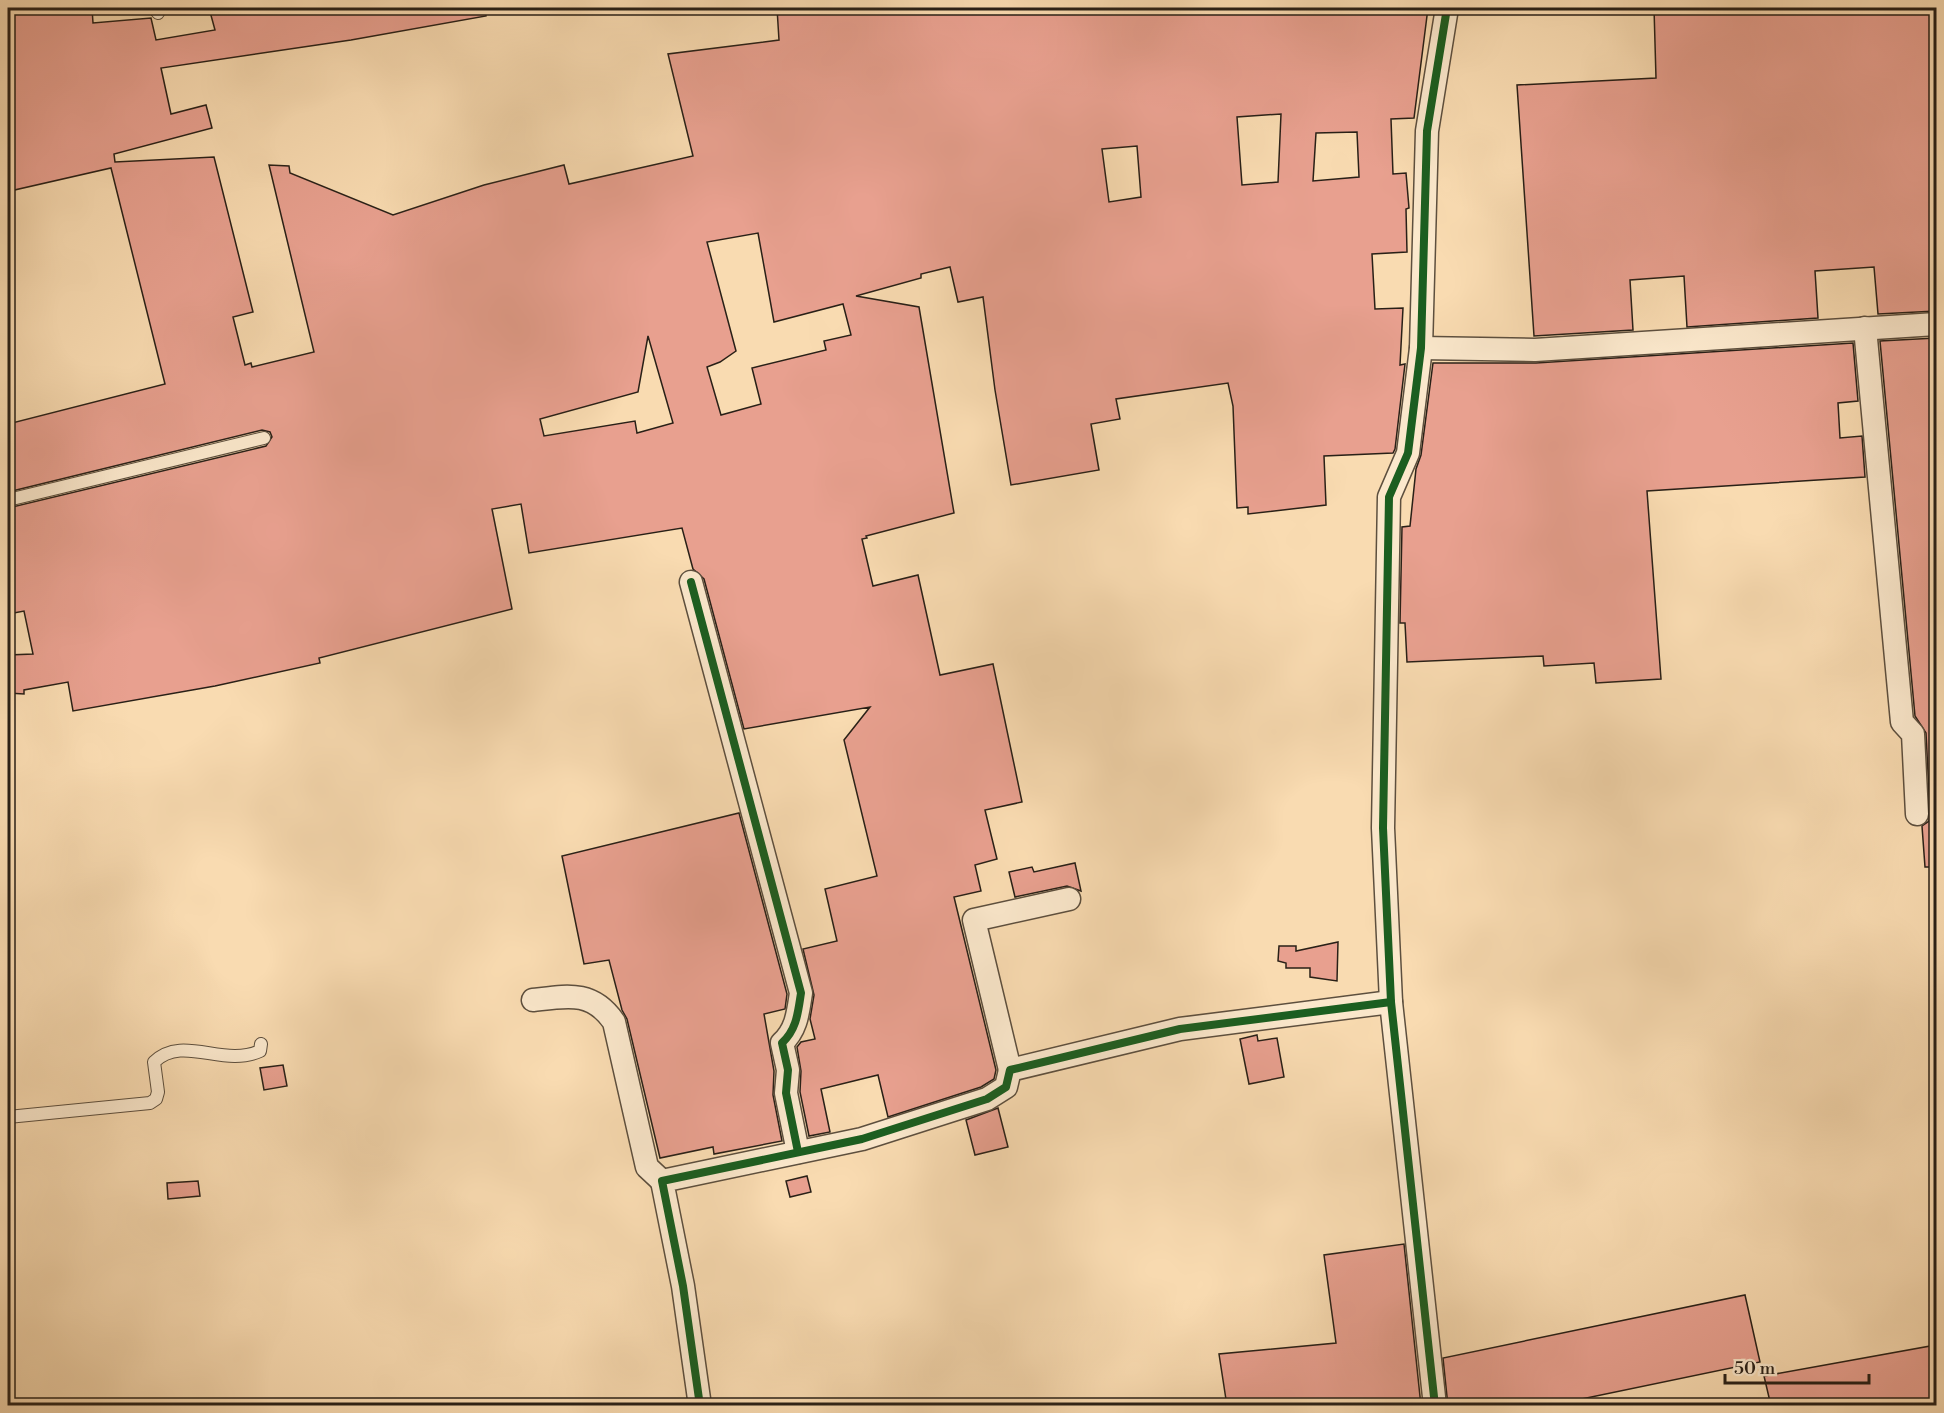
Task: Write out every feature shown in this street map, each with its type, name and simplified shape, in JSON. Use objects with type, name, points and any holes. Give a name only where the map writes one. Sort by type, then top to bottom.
[{"type":"street","points":[[1435,1406],[1391,1002],[1383,828],[1389,497],[1408,453],[1421,348],[1427,131],[1447,8]]},
{"type":"street","points":[[1421,348],[1535,350],[1936,324]]},
{"type":"street","points":[[1865,328],[1902,723],[1913,734],[1917,814]]},
{"type":"street","points":[[691,582],[801,993],[798,1016],[791,1034],[782,1042],[788,1070],[786,1093],[798,1152]]},
{"type":"street","points":[[662,1181],[862,1139],[987,1099],[1006,1087],[1010,1070],[974,920],[1069,900]]},
{"type":"street","points":[[533,1000],[568,996],[590,1000],[605,1009],[614,1022],[647,1167],[662,1181],[682,1286],[700,1406]]},
{"type":"street","points":[[1010,1070],[1180,1029],[1391,1002]]},
{"type":"lane","points":[[8,500],[264,438]]},
{"type":"lane","points":[[8,1117],[150,1102],[156,1099],[158,1092],[154,1062],[160,1056],[191,1048],[225,1058],[248,1057],[260,1051],[261,1044]]},
{"type":"building","points":[[8,8],[92,8],[93,23],[151,18],[156,40],[215,30],[209,8],[485,8],[486,16],[351,40],[161,68],[171,114],[206,105],[212,128],[114,154],[115,162],[214,157],[253,312],[233,317],[245,365],[251,363],[252,367],[314,352],[269,165],[289,166],[290,173],[393,215],[484,185],[564,165],[569,184],[693,156],[668,54],[779,40],[777,8],[1428,8],[1414,118],[1391,119],[1393,174],[1406,173],[1409,208],[1406,209],[1407,252],[1372,254],[1375,309],[1403,308],[1400,365],[1405,364],[1395,449],[1393,453],[1324,456],[1326,505],[1248,514],[1248,507],[1237,508],[1233,406],[1228,383],[1116,399],[1120,419],[1091,424],[1099,470],[1011,485],[995,390],[983,297],[958,302],[950,267],[921,274],[921,278],[856,296],[919,307],[954,513],[862,539],[873,586],[918,575],[940,675],[993,664],[1022,802],[985,810],[997,859],[975,865],[981,891],[954,897],[996,1070],[994,1079],[981,1087],[888,1117],[878,1075],[821,1089],[830,1132],[809,1136],[800,1092],[801,1071],[797,1047],[801,1042],[815,1039],[810,1019],[814,995],[803,949],[837,941],[825,889],[877,876],[844,740],[870,707],[744,729],[704,579],[693,569],[682,528],[529,553],[521,504],[492,509],[512,609],[319,658],[320,663],[215,686],[73,711],[68,682],[24,690],[24,694],[8,693],[8,655],[33,654],[24,611],[8,614],[8,508],[266,446],[272,437],[270,432],[262,430],[8,492],[8,424],[165,384],[111,168],[10,191],[8,175]],"holes":[[[1281,114],[1278,182],[1242,185],[1237,117]],[[1357,132],[1359,177],[1313,181],[1316,133]],[[1137,146],[1141,197],[1109,202],[1102,149]],[[758,233],[774,322],[843,304],[851,335],[824,341],[826,350],[752,368],[761,404],[721,415],[707,367],[720,362],[736,351],[707,242]],[[648,336],[673,423],[637,433],[635,421],[544,436],[540,419],[638,392]]]},
{"type":"building","points":[[1654,8],[1936,8],[1936,311],[1878,314],[1874,267],[1815,271],[1818,318],[1687,327],[1684,276],[1630,280],[1633,330],[1534,336],[1517,85],[1656,78]]},
{"type":"building","points":[[1936,338],[1936,867],[1925,867],[1922,826],[1929,821],[1930,813],[1926,733],[1915,716],[1880,341]]},
{"type":"building","points":[[1853,343],[1858,401],[1838,403],[1840,438],[1862,436],[1865,477],[1647,491],[1661,679],[1596,683],[1594,663],[1544,666],[1543,656],[1407,662],[1405,623],[1400,623],[1402,527],[1410,526],[1416,469],[1421,455],[1433,363],[1536,363]]},
{"type":"building","points":[[739,813],[787,994],[785,1009],[764,1014],[774,1071],[773,1095],[782,1141],[714,1154],[713,1147],[660,1158],[627,1019],[622,1010],[609,960],[584,964],[562,856]]},
{"type":"building","points":[[1075,863],[1081,891],[1067,886],[1015,897],[1009,872],[1032,867],[1034,872]]},
{"type":"building","points":[[1338,942],[1337,981],[1310,977],[1310,968],[1286,968],[1286,963],[1278,961],[1279,946],[1296,946],[1296,951]]},
{"type":"building","points":[[1257,1035],[1258,1041],[1277,1038],[1284,1077],[1249,1084],[1240,1039]]},
{"type":"building","points":[[283,1065],[287,1086],[264,1090],[260,1068]]},
{"type":"building","points":[[998,1108],[1008,1147],[975,1155],[966,1120]]},
{"type":"building","points":[[807,1176],[811,1192],[790,1197],[786,1181]]},
{"type":"building","points":[[198,1181],[200,1196],[168,1199],[167,1183]]},
{"type":"building","points":[[1404,1244],[1421,1406],[1227,1406],[1219,1354],[1336,1343],[1324,1255]]},
{"type":"building","points":[[1745,1295],[1760,1362],[1548,1406],[1448,1406],[1443,1358]]},
{"type":"building","points":[[1936,1345],[1936,1406],[1771,1406],[1764,1376]]},
{"type":"cycle path","points":[[1435,1406],[1391,1002],[1383,828],[1389,497],[1408,453],[1421,348],[1427,131],[1447,8]]},
{"type":"cycle path","points":[[691,582],[801,993],[794,1026],[782,1043],[788,1070],[786,1093],[798,1152]]},
{"type":"cycle path","points":[[700,1406],[683,1286],[662,1181],[862,1139],[987,1099],[1006,1087],[1010,1070],[1180,1029],[1391,1002]]}]
